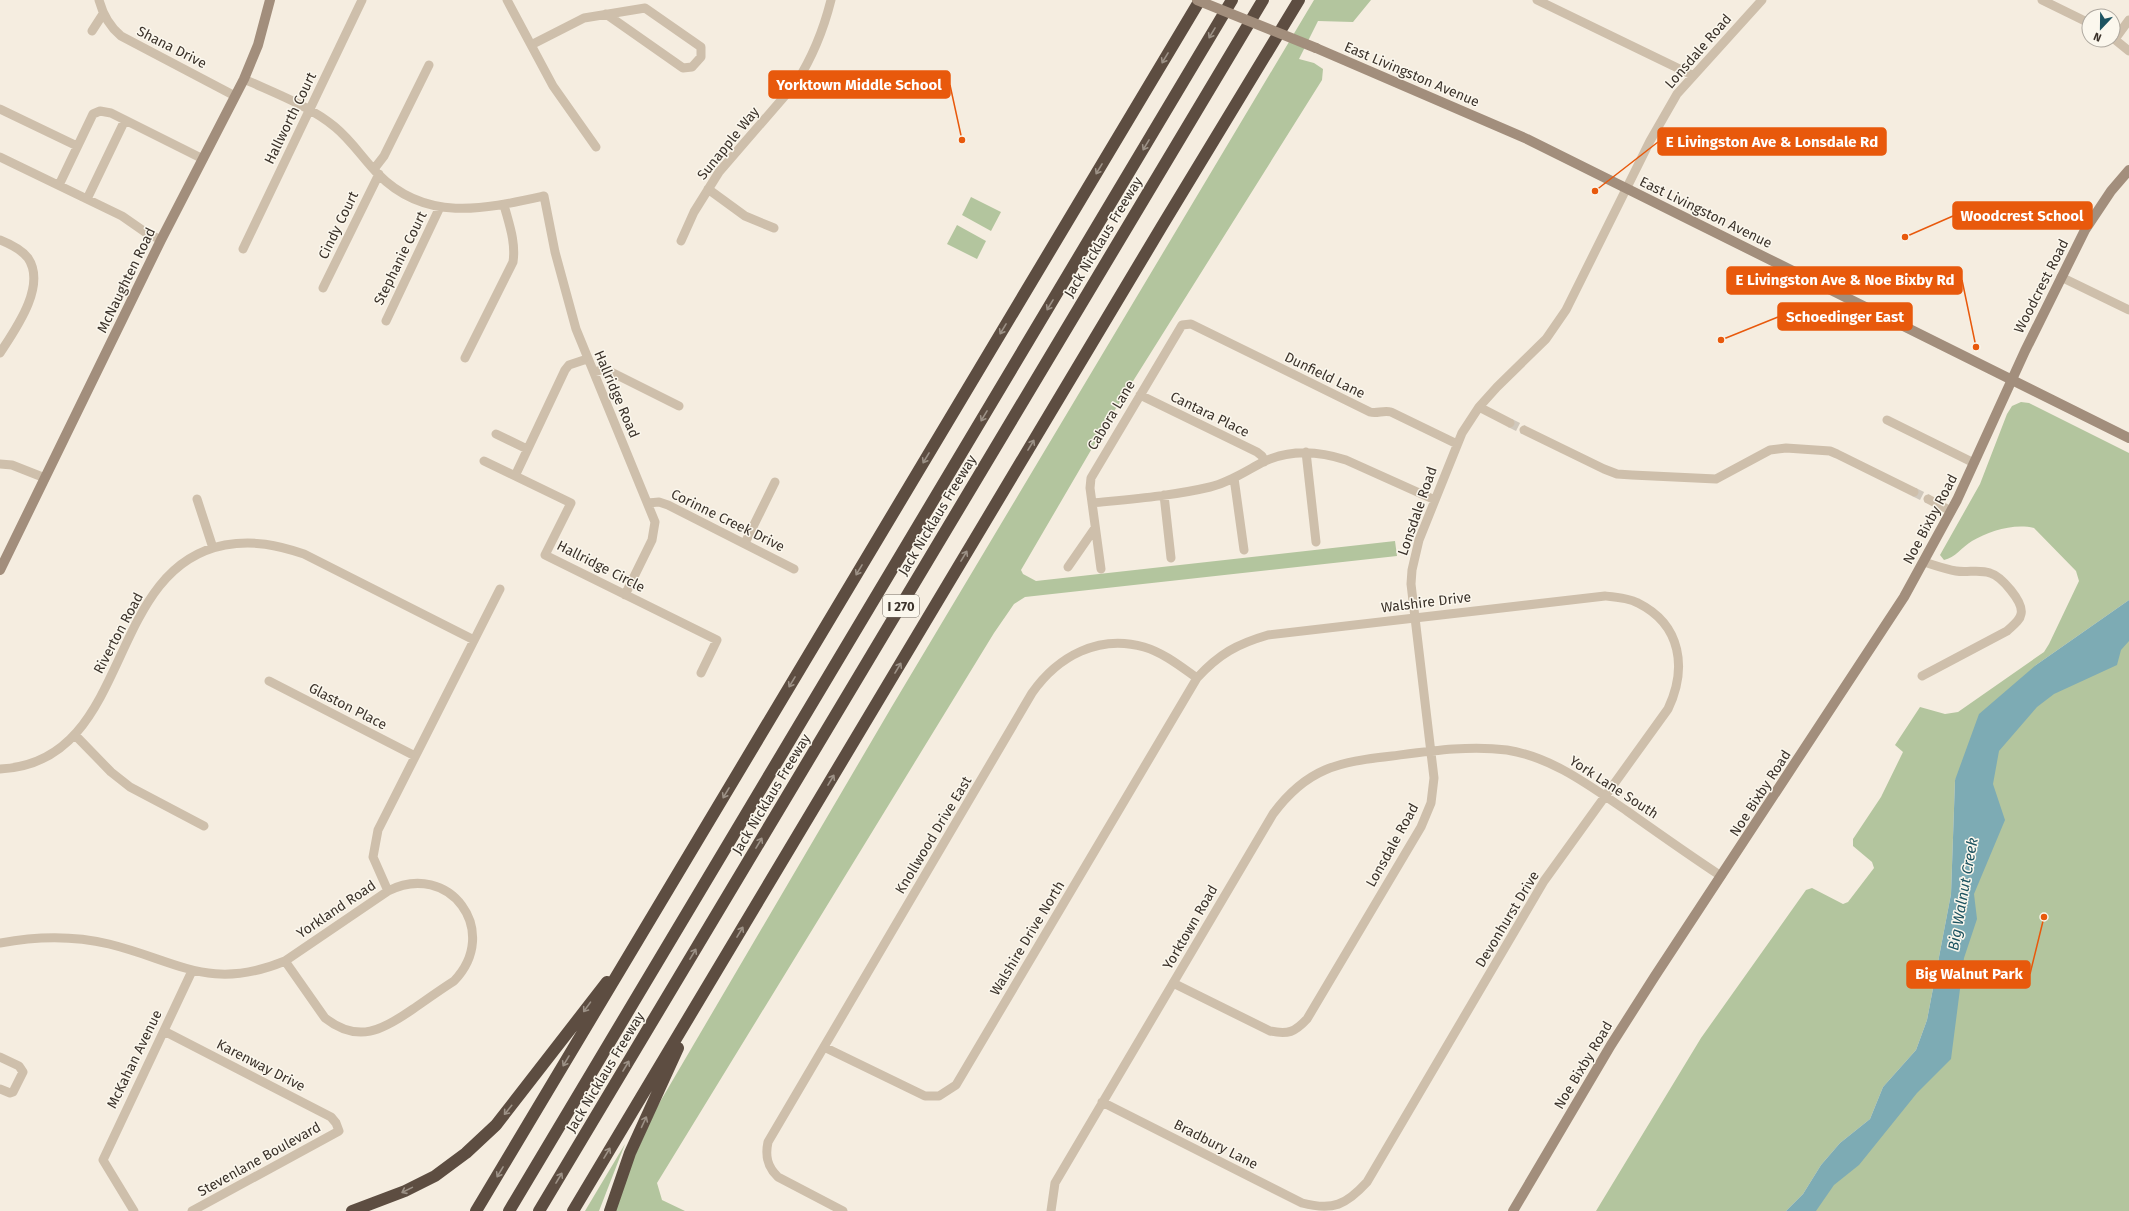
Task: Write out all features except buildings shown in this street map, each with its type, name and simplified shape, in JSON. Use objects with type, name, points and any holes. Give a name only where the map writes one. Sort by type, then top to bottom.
[{"type":"highway","points":[[476,1211],[1198,0]]},
{"type":"highway","name":"Jack Nicklaus Freeway","points":[[509,1211],[1232,0]]},
{"type":"highway","name":"Jack Nicklaus Freeway","points":[[539,1211],[1263,0]]},
{"type":"highway","points":[[573,1211],[1158,232],[1299,0]]},
{"type":"highway","points":[[352,1211],[405,1191],[435,1176],[466,1153],[496,1125],[545,1064],[601,988],[622,967]]},
{"type":"highway","points":[[610,1211],[630,1153],[698,1002]]},
{"type":"street","name":"Shana Drive","points":[[99,0],[103,14],[114,30],[127,40],[235,96]]},
{"type":"street","name":"McNaughten Road","points":[[0,570],[161,240],[244,79],[258,45],[270,0]]},
{"type":"street","name":"Hallworth Court","points":[[243,249],[362,0]]},
{"type":"street","points":[[507,0],[553,86],[596,147]]},
{"type":"street","name":"Sunapple Way","points":[[681,241],[708,189],[719,172],[803,73],[822,28],[831,0]]},
{"type":"street","name":"East Livingston Avenue","points":[[1198,0],[1316,48],[1527,139],[2129,438]]},
{"type":"street","points":[[1537,0],[1692,75]]},
{"type":"street","name":"Lonsdale Road","points":[[1173,983],[1270,1031],[1284,1034],[1298,1029],[1307,1019],[1427,815],[1434,791],[1432,751],[1411,584],[1412,570],[1419,540],[1457,444],[1479,407],[1497,387],[1546,339],[1566,310],[1664,116],[1677,94],[1692,75],[1760,0]]},
{"type":"street","points":[[2042,0],[2081,19]]},
{"type":"street","points":[[531,45],[584,18],[606,14],[644,8],[701,47],[700,58],[692,67],[684,68],[606,14]]},
{"type":"street","points":[[92,31],[103,14]]},
{"type":"street","points":[[2121,30],[2129,20]]},
{"type":"street","points":[[2121,45],[2129,51]]},
{"type":"street","name":"Cindy Court","points":[[323,288],[376,172],[429,65]]},
{"type":"street","points":[[244,79],[328,121],[349,138],[376,172],[403,193],[440,207],[451,209],[488,208],[504,205],[515,251],[513,262],[465,358]]},
{"type":"street","points":[[0,109],[77,146]]},
{"type":"street","points":[[59,185],[93,114],[100,111],[125,120],[203,159]]},
{"type":"street","points":[[87,199],[125,120]]},
{"type":"street","points":[[0,157],[122,216],[145,232],[161,240]]},
{"type":"street","name":"Woodcrest Road","points":[[2012,380],[2085,230],[2110,191],[2129,170]]},
{"type":"street","points":[[708,189],[745,216],[774,228]]},
{"type":"street","name":"Hallridge Road","points":[[504,205],[544,196],[564,289],[587,359],[594,372],[655,522],[655,532],[625,595]]},
{"type":"street","name":"Stephanie Court","points":[[386,320],[440,207]]},
{"type":"street","points":[[0,240],[14,246],[27,258],[34,270],[34,284],[24,314],[0,353]]},
{"type":"street","points":[[2062,277],[2129,310]]},
{"type":"street","name":"Dunfield Lane","points":[[1182,325],[1191,324],[1370,412],[1375,414],[1386,411],[1391,412],[1457,444]]},
{"type":"street","name":"Cabora Lane","points":[[1101,569],[1092,503],[1091,478],[1182,325]]},
{"type":"street","points":[[515,476],[565,370],[569,365],[587,359]]},
{"type":"street","points":[[594,372],[605,369],[679,406]]},
{"type":"street","name":"Noe Bixby Road","points":[[1513,1211],[1611,1045],[1896,608],[1924,562],[1974,463],[2012,380]]},
{"type":"street","name":"Cantara Place","points":[[1140,395],[1257,452],[1262,456],[1264,462]]},
{"type":"street","points":[[1479,407],[1510,423]]},
{"type":"street","points":[[1888,420],[1974,463]]},
{"type":"street","points":[[1524,430],[1617,474],[1716,479],[1770,450],[1786,448],[1830,451],[1914,492]]},
{"type":"street","points":[[496,434],[527,449]]},
{"type":"street","points":[[1306,452],[1316,542]]},
{"type":"street","points":[[1092,503],[1193,491],[1234,478],[1279,456],[1306,452],[1331,455],[1346,460],[1434,500]]},
{"type":"street","name":"Hallridge Circle","points":[[484,460],[571,503],[545,555],[717,640],[701,673]]},
{"type":"street","points":[[0,464],[12,465],[28,470],[45,478]]},
{"type":"street","points":[[1234,478],[1244,550]]},
{"type":"street","points":[[745,543],[775,482]]},
{"type":"street","points":[[1164,495],[1171,558]]},
{"type":"street","points":[[197,499],[213,548]]},
{"type":"street","points":[[1928,499],[1951,510]]},
{"type":"street","name":"Corinne Creek Drive","points":[[648,503],[659,502],[668,505],[794,569]]},
{"type":"street","points":[[1068,567],[1096,528]]},
{"type":"street","name":"Riverton Road","points":[[0,769],[12,768],[34,762],[58,751],[75,735],[88,719],[99,701],[146,606],[167,577],[182,563],[200,552],[213,548],[260,542],[283,547],[304,554],[474,640]]},
{"type":"street","points":[[1922,676],[2008,631],[2019,619],[2022,611],[2019,602],[1999,577],[1992,573],[1984,571],[1958,571],[1924,562]]},
{"type":"street","name":"Yorkland Road","points":[[0,943],[26,938],[53,937],[84,940],[128,949],[192,972],[220,975],[249,973],[285,961],[388,891],[373,857],[378,830],[500,589]]},
{"type":"street","name":"Walshire Drive","points":[[1197,678],[1211,662],[1228,650],[1261,637],[1416,617],[1605,596],[1638,602],[1664,624]]},
{"type":"street","name":"Devonhurst Drive","points":[[1319,1208],[1337,1206],[1354,1196],[1367,1182],[1544,881],[1668,709],[1675,694],[1680,664],[1677,649],[1664,624]]},
{"type":"street","name":"Knollwood Drive East","points":[[843,1211],[784,1181],[772,1172],[766,1158],[771,1137],[1032,693],[1050,670],[1060,662],[1086,649],[1098,646],[1132,645],[1144,647],[1167,657],[1197,678]]},
{"type":"street","name":"Walshire Drive North","points":[[824,1047],[925,1096],[939,1096],[956,1085],[1197,678]]},
{"type":"street","name":"Glaston Place","points":[[269,681],[415,756]]},
{"type":"street","points":[[75,735],[111,772],[130,787],[204,826]]},
{"type":"street","name":"York Lane South","points":[[1432,751],[1486,749],[1525,754],[1568,772],[1606,796],[1721,876]]},
{"type":"street","name":"Yorktown Road","points":[[1051,1211],[1055,1183],[1273,814],[1284,799],[1299,785],[1315,774],[1333,766],[1364,759],[1432,751]]},
{"type":"street","points":[[285,961],[325,1018],[339,1027],[360,1032],[372,1032],[389,1026],[454,981],[464,968],[473,946],[472,924],[462,906],[441,888],[414,882],[401,884],[388,891]]},
{"type":"street","name":"McKahan Avenue","points":[[134,1211],[103,1160],[192,972]]},
{"type":"street","name":"Karenway Drive","points":[[164,1031],[331,1117],[336,1123],[339,1131]]},
{"type":"street","points":[[0,1057],[19,1066],[23,1072],[13,1092],[10,1093],[0,1089]]},
{"type":"street","name":"Bradbury Lane","points":[[1102,1102],[1302,1203],[1319,1208]]},
{"type":"street","name":"Stevenlane Boulevard","points":[[192,1211],[339,1131]]},
{"type":"green space","points":[[1314,0],[1371,0],[1353,22],[1318,21],[1299,59],[1314,63],[1323,69],[1322,80],[1108,421],[1021,570],[1023,574],[1036,581],[1395,541],[1397,556],[1025,597],[1014,604],[994,633],[657,1183],[662,1200],[685,1211],[610,1211],[657,1107],[891,708]]},
{"type":"green space","points":[[971,197],[1001,212],[991,231],[962,215]]},
{"type":"green space","points":[[957,225],[986,241],[977,259],[947,244]]},
{"type":"green space","points":[[2021,402],[2029,403],[2129,453],[2129,600],[2036,665],[1955,780],[1951,894],[1927,1020],[1916,1050],[1883,1087],[1870,1119],[1840,1143],[1821,1165],[1803,1194],[1786,1211],[1596,1211],[1701,1038],[1806,890],[1812,888],[1843,904],[1848,902],[1874,868],[1872,862],[1853,846],[1853,839],[1881,797],[1903,752],[1895,745],[1920,707],[1945,714],[1958,712],[2044,652],[2049,644],[2079,581],[2076,571],[2034,528],[2010,527],[1994,531],[1972,541],[1948,559],[1944,560],[1940,555],[1980,484],[2007,414],[2012,406]]},
{"type":"green space","points":[[2129,633],[2129,1211],[1807,1211],[1911,1090],[2005,715]]},
{"type":"green space","points":[[625,1144],[599,1211],[585,1211]]},
{"type":"water","name":"Big Walnut Creek","points":[[2129,600],[2129,641],[2121,650],[2117,665],[2054,694],[2037,707],[1999,751],[1993,784],[2005,820],[1974,894],[1977,919],[1964,958],[1951,1059],[1917,1093],[1859,1165],[1834,1185],[1816,1211],[1786,1211],[1803,1194],[1821,1165],[1840,1143],[1870,1119],[1883,1087],[1916,1050],[1927,1020],[1951,894],[1955,780],[1979,714],[2036,665]]},
{"type":"tunnel","points":[[1510,423],[1524,430]]},
{"type":"tunnel","points":[[1914,492],[1928,499]]},
{"type":"place","name":"Yorktown Middle School","points":[[962,140]]},
{"type":"place","name":"E Livingston Ave & Lonsdale Rd","points":[[1595,191]]},
{"type":"place","name":"Woodcrest School","points":[[1905,237]]},
{"type":"place","name":"Schoedinger East","points":[[1721,340]]},
{"type":"place","name":"E Livingston Ave & Noe Bixby Rd","points":[[1976,347]]},
{"type":"place","name":"Big Walnut Park","points":[[2044,917]]}]
